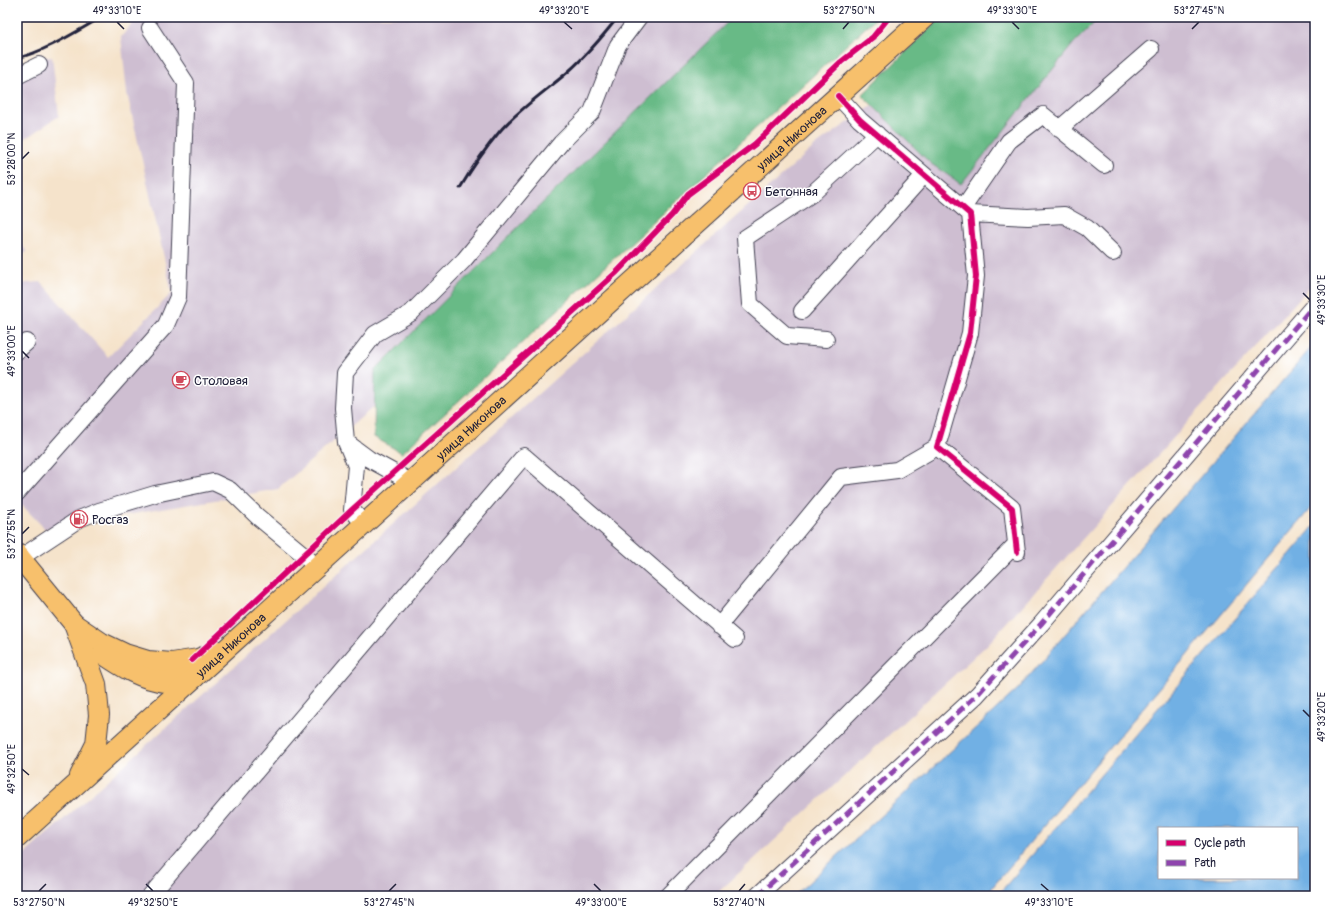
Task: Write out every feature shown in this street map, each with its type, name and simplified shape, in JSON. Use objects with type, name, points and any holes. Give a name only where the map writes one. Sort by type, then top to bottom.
[{"type":"main road","name":"улица Никонова","points":[[17,838],[926,17]]},
{"type":"main road","points":[[19,556],[74,624],[102,653],[124,669],[145,678],[166,682],[194,678]]},
{"type":"main road","points":[[74,624],[102,643],[124,654],[148,661],[172,663],[198,659],[226,649]]},
{"type":"main road","points":[[74,624],[97,659],[106,682],[110,707],[110,733],[103,761]]},
{"type":"main road","points":[[74,624],[96,684],[100,715],[96,744],[75,786]]},
{"type":"street","points":[[365,525],[352,510],[356,466],[346,442],[343,408],[345,373],[375,334],[411,313],[464,260],[561,143],[592,112],[618,45],[639,17]]},
{"type":"street","points":[[17,493],[166,325],[178,297],[186,83],[150,28]]},
{"type":"street","points":[[1059,129],[1151,49]]},
{"type":"street","points":[[17,76],[39,65]]},
{"type":"street","points":[[838,96],[860,120],[966,211],[1028,217],[1064,215],[1087,228],[1113,253]]},
{"type":"street","points":[[719,626],[841,477],[897,470],[937,447],[970,333],[976,276],[966,211],[1009,141],[1043,115],[1104,165]]},
{"type":"street","points":[[826,339],[787,336],[750,304],[745,238],[813,193],[877,134]]},
{"type":"street","points":[[802,311],[924,175]]},
{"type":"street","points":[[757,896],[976,695],[1046,618],[1315,304]]},
{"type":"street","points":[[346,442],[369,459],[411,482]]},
{"type":"street","points":[[668,896],[1016,548],[1012,508],[937,447]]},
{"type":"street","points":[[150,896],[524,456],[735,639]]},
{"type":"street","points":[[19,556],[79,519],[99,511],[155,494],[213,482],[230,490],[258,517],[304,555],[317,568]]},
{"type":"shaded area","points":[[138,17],[827,17],[278,489],[45,529],[17,500],[17,284],[41,282],[108,357],[172,293],[127,93],[121,37]]},
{"type":"shaded area","points":[[998,17],[1315,17],[1315,281],[988,644],[714,896],[17,896],[17,861],[816,145]]},
{"type":"shaded area","points":[[52,56],[59,116],[17,144],[17,65]]},
{"type":"shaded area","points":[[17,239],[27,252],[17,257]]},
{"type":"green space","points":[[733,17],[877,17],[402,453],[374,437],[375,370],[513,232]]},
{"type":"green space","points":[[941,17],[1100,17],[1073,44],[961,184],[930,163],[862,95]]},
{"type":"water","points":[[1315,343],[1315,503],[985,896],[794,896],[1019,688]]},
{"type":"water","points":[[1315,525],[1315,896],[997,896]]},
{"type":"railway","points":[[17,58],[50,46],[102,17]]},
{"type":"railway","points":[[460,188],[500,131],[525,107],[576,65],[618,17]]},
{"type":"marked path","points":[[757,896],[977,695],[1041,624],[1315,304]]},
{"type":"cycle path","points":[[192,660],[352,510],[617,272],[672,215],[688,194],[755,144],[841,62],[873,37],[889,17]]},
{"type":"cycle path","points":[[838,96],[860,120],[970,214],[976,276],[970,333],[937,447],[1012,508],[1017,552]]},
{"type":"place","name":"Бетонная","points":[[752,191]]},
{"type":"place","name":"Столовая","points":[[181,380]]},
{"type":"place","name":"Росгаз","points":[[79,519]]}]
